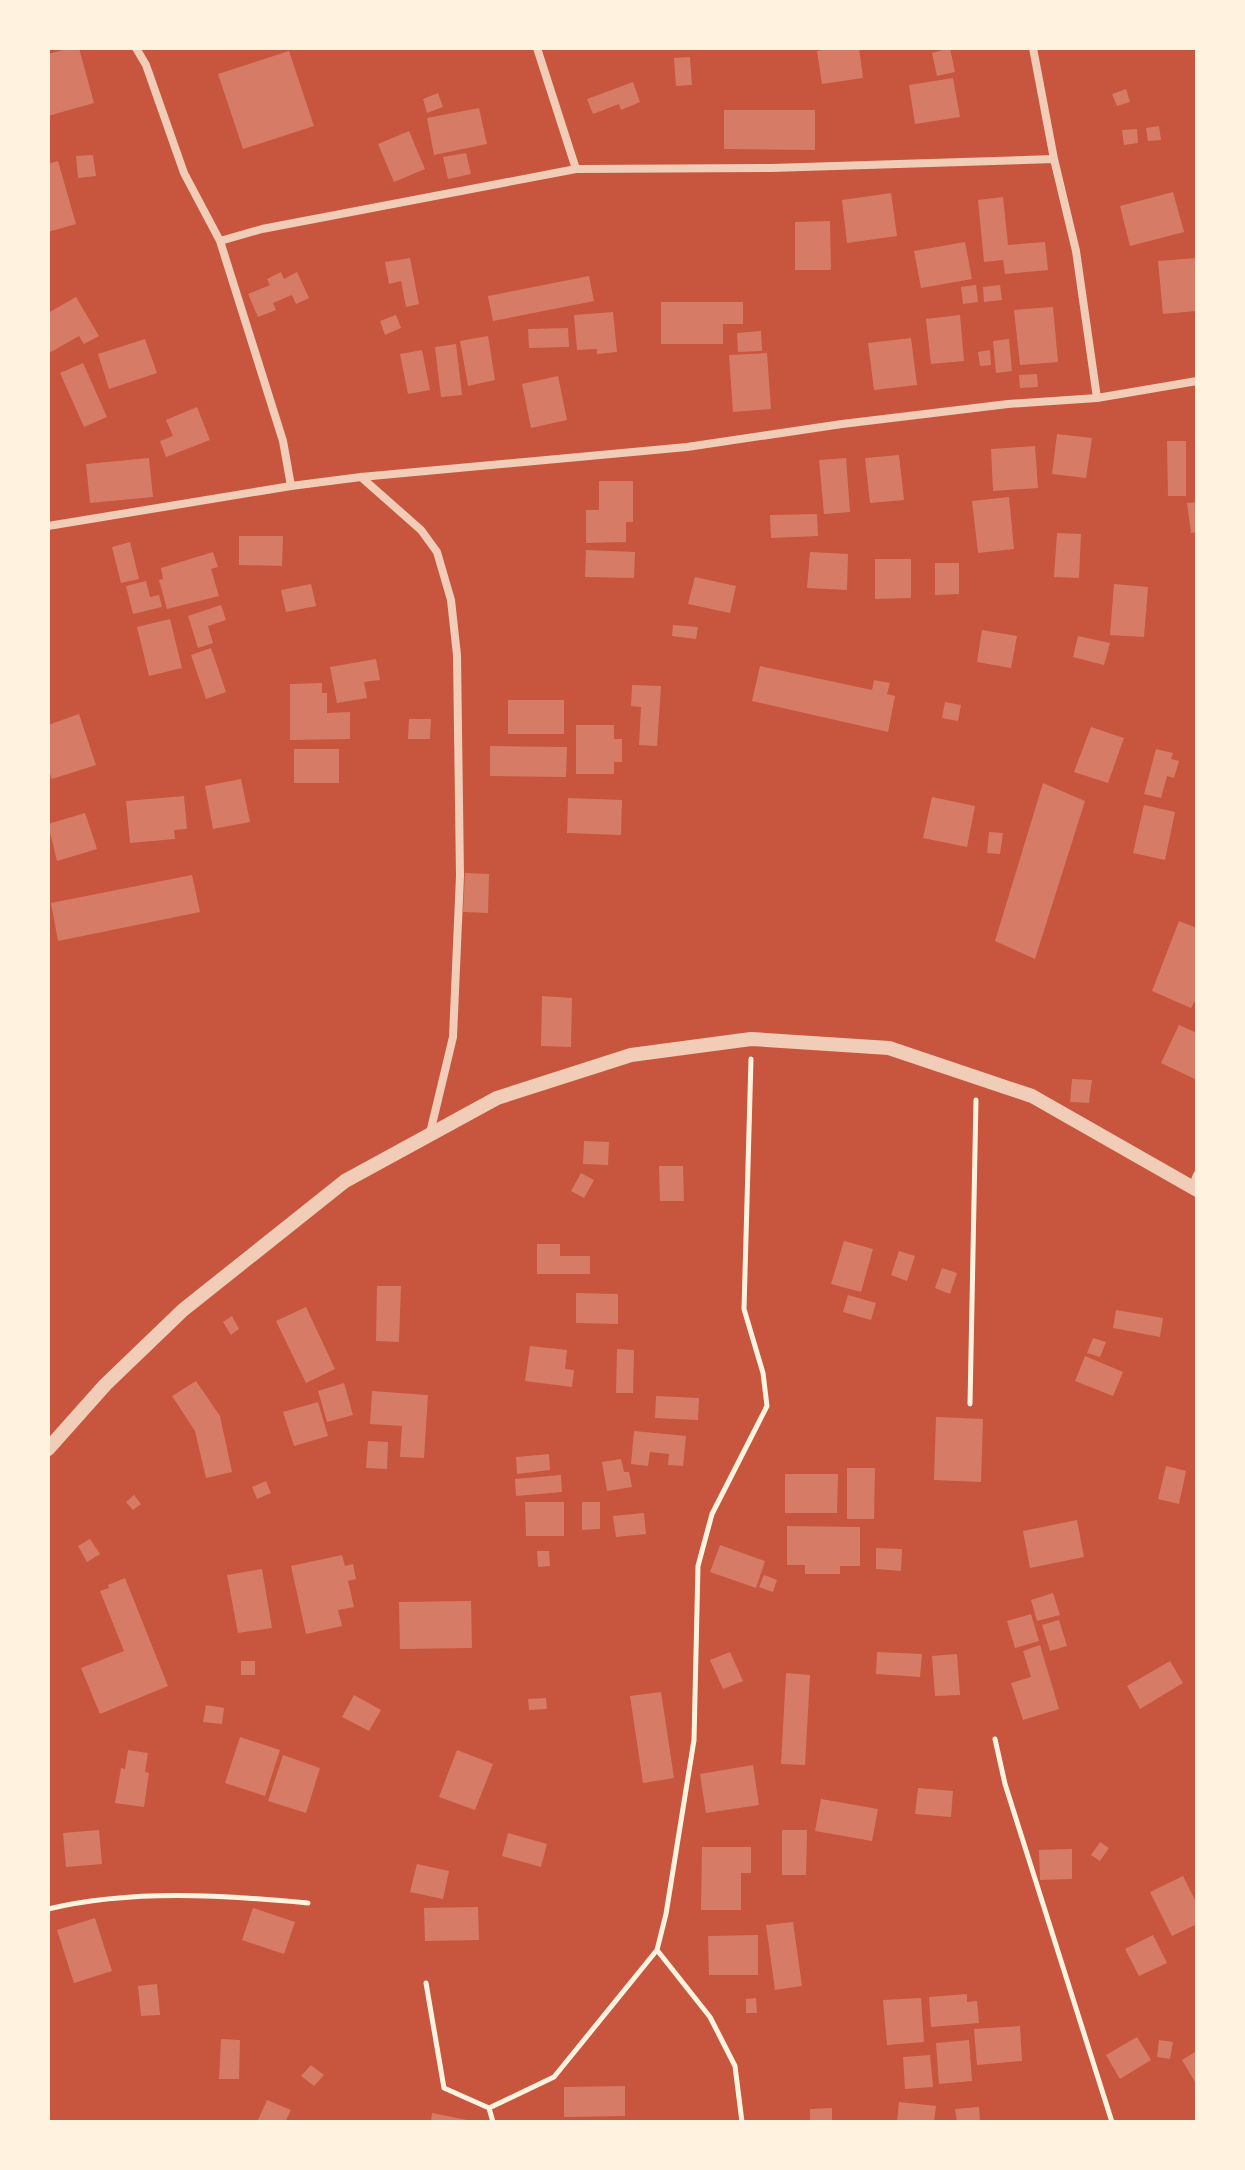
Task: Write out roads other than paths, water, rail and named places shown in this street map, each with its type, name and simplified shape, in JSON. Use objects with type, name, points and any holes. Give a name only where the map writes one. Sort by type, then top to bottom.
[{"type":"street","points":[[136,48],[146,65],[184,173],[220,241],[283,441],[291,486]]},
{"type":"street","points":[[537,48],[576,169]]},
{"type":"street","points":[[1033,48],[1054,159],[1076,251],[1097,398]]},
{"type":"street","points":[[220,241],[262,229],[576,169],[771,168],[1054,159]]},
{"type":"street","points":[[48,526],[361,477],[687,447],[842,424],[993,406],[1097,398],[1197,381]]},
{"type":"street","points":[[361,477],[421,530],[437,552],[451,600],[457,655],[460,876],[453,1037],[430,1134]]},
{"type":"street","points":[[48,1449],[105,1385],[183,1310],[345,1181],[497,1098],[631,1055],[751,1039],[889,1048],[1032,1096],[1195,1184]]}]
